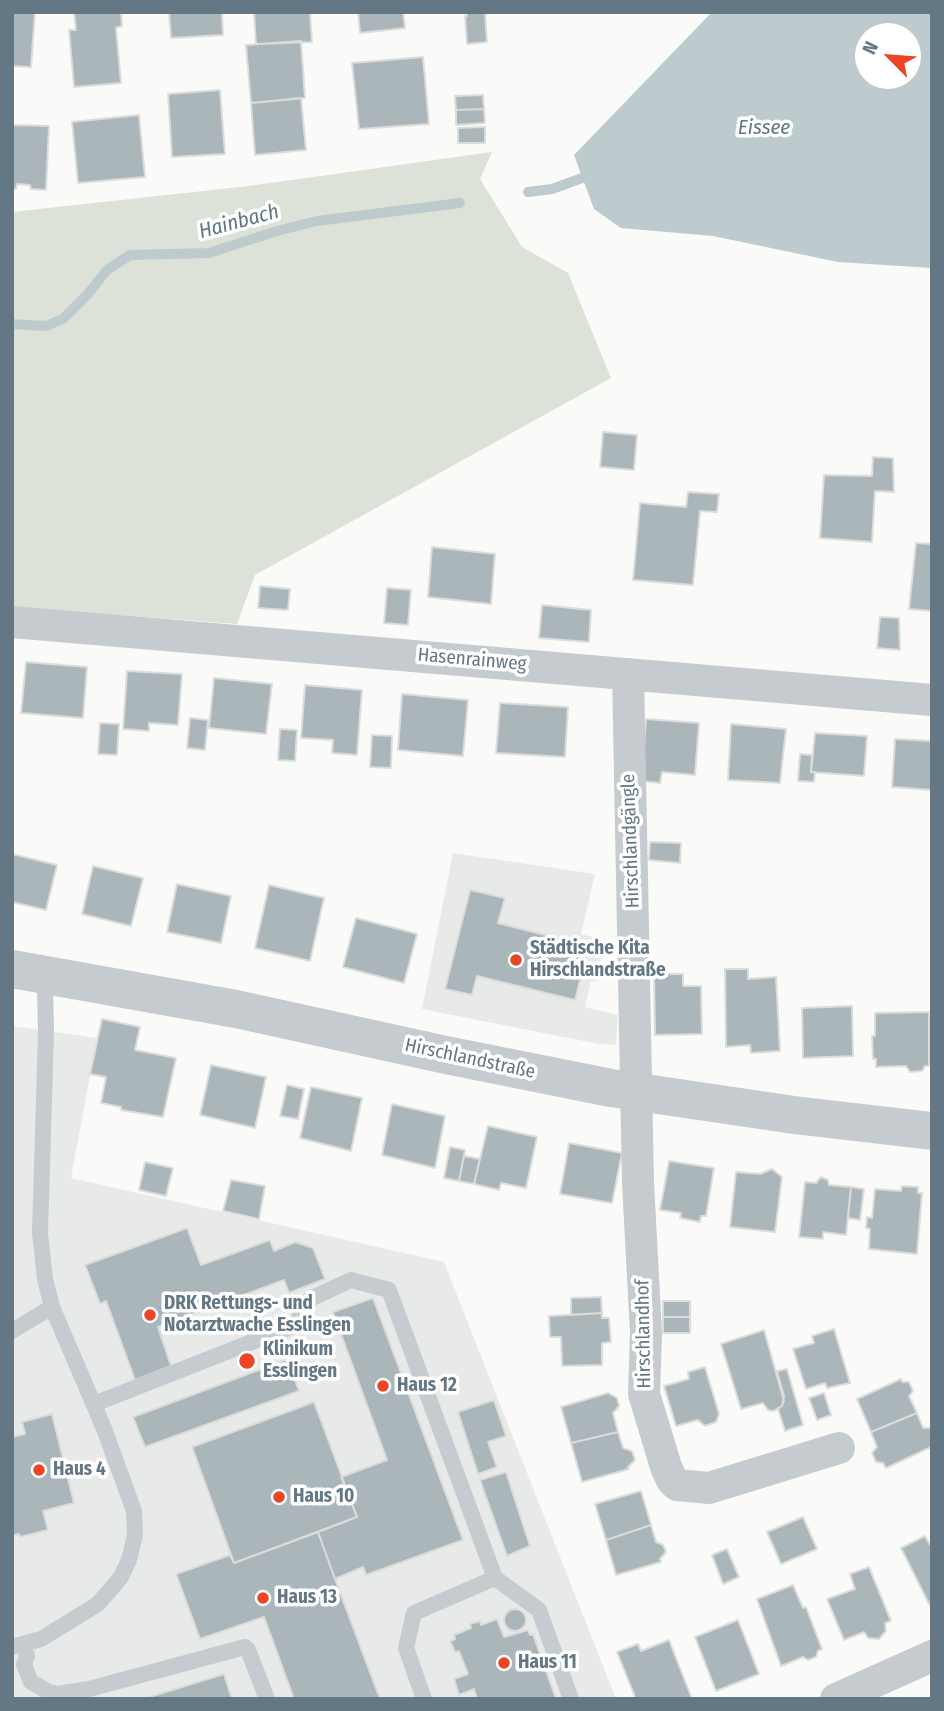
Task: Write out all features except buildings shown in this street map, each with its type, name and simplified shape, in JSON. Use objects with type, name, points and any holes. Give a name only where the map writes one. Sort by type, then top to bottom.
[{"type":"street","name":"Hasenrainweg","points":[[12,622],[932,700]]},
{"type":"street","name":"Hirschlandgängle","points":[[628,674],[638,1092]]},
{"type":"street","name":"Hirschlandstraße","points":[[12,969],[243,1010],[446,1055],[638,1092],[793,1115],[932,1131]]},
{"type":"street","name":"Hirschlandhof","points":[[638,1092],[638,1183],[646,1333],[643,1394],[672,1480],[677,1485],[686,1487],[709,1488],[839,1448]]},
{"type":"street","points":[[836,1699],[932,1656]]},
{"type":"lane","points":[[12,1647],[41,1639],[89,1611],[107,1595],[121,1577],[135,1535],[134,1511],[94,1404],[52,1307],[45,1279],[40,1233],[45,990],[51,976]]},
{"type":"lane","points":[[94,1404],[295,1325],[310,1299],[351,1280],[389,1290],[495,1577],[539,1610],[571,1699]]},
{"type":"lane","points":[[12,1331],[52,1307]]},
{"type":"lane","points":[[425,1699],[406,1648],[414,1613],[495,1577]]},
{"type":"lane","points":[[12,1670],[41,1639]]},
{"type":"lane","points":[[27,1655],[24,1665],[32,1682],[58,1694],[89,1689],[245,1647],[267,1699]]},
{"type":"shaded area","points":[[492,152],[480,179],[522,247],[568,273],[611,378],[255,575],[237,624],[12,607],[12,212],[249,186]]},
{"type":"shaded area","name":"Städtische Kita Hirschlandstraße","points":[[453,853],[595,874],[581,934],[605,940],[596,982],[591,981],[585,1007],[618,1015],[616,1045],[599,1044],[422,1009]]},
{"type":"shaded area","name":"Klinikum Esslingen","points":[[12,1026],[97,1038],[71,1178],[444,1262],[616,1699],[12,1699]]},
{"type":"water","name":"Eissee","points":[[712,12],[932,12],[932,268],[838,262],[713,236],[621,228],[594,209],[574,155]]},
{"type":"waterway","name":"Hainbach","points":[[528,192],[552,189],[596,173]]},
{"type":"waterway","name":"Hainbach","points":[[12,324],[46,326],[63,319],[107,270],[130,255],[209,253],[317,221],[460,203]]},
{"type":"place","name":"Städtische Kita Hirschlandstraße","points":[[516,960]]},
{"type":"place","name":"DRK Rettungs- und Notarztwache Esslingen","points":[[150,1315]]},
{"type":"place","name":"Klinikum Esslingen","points":[[247,1361]]},
{"type":"place","name":"Haus 12","points":[[383,1386]]},
{"type":"place","name":"Haus 4","points":[[39,1470]]},
{"type":"place","name":"Haus 10","points":[[279,1497]]},
{"type":"place","name":"Haus 13","points":[[263,1598]]},
{"type":"place","name":"Haus 11","points":[[504,1663]]}]
